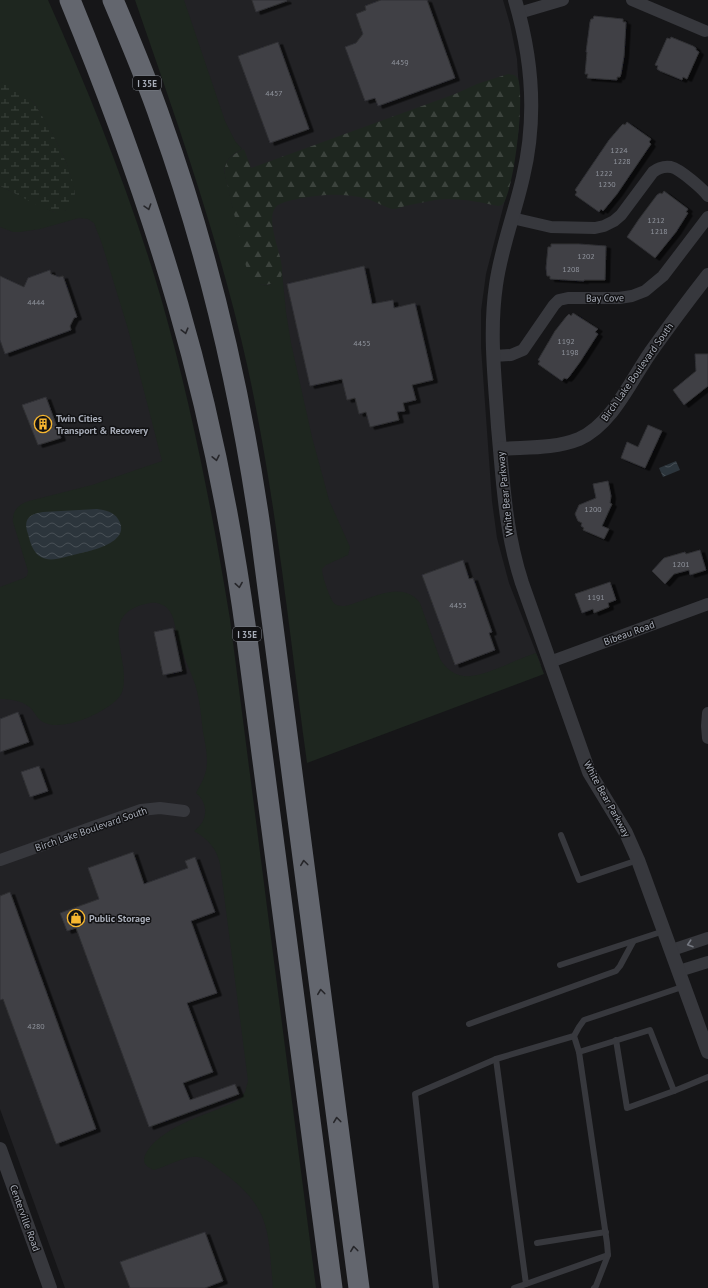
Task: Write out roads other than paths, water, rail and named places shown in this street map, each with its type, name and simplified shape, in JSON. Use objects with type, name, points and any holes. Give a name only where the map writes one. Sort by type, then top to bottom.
[{"type":"highway","points":[[54,0],[140,182]]},
{"type":"highway","name":"I 35E","points":[[70,0],[140,182],[168,270],[192,357],[216,459],[232,542],[247,639],[332,1288]]},
{"type":"highway","name":"I 35E","points":[[113,0],[147,82],[177,168],[221,319],[237,390],[252,476],[359,1288]]},
{"type":"highway","points":[[129,0],[177,168]]},
{"type":"street","points":[[517,6],[563,0]]},
{"type":"street","points":[[632,0],[705,31]]},
{"type":"street","name":"White Bear Parkway","points":[[517,6],[524,32],[529,64],[531,113],[529,140],[525,169],[496,284],[493,324],[493,356],[500,449],[506,514],[511,544],[522,583],[589,772],[626,833],[638,860],[708,1052]]},
{"type":"street","points":[[512,218],[551,227],[595,228],[604,226],[619,218],[655,171],[665,167],[675,169],[702,189],[708,196]]},
{"type":"street","name":"Bay Cove","points":[[493,356],[513,355],[522,350],[555,303],[561,299],[620,298],[632,296],[645,291],[663,276],[708,217]]},
{"type":"street","name":"Birch Lake Boulevard South","points":[[500,449],[559,444],[579,439],[597,428],[610,413],[655,346],[708,275]]},
{"type":"street","name":"Bibeau Road","points":[[550,662],[708,604]]},
{"type":"street","points":[[708,713],[708,738]]},
{"type":"street","name":"Birch Lake Boulevard South","points":[[0,860],[142,809],[160,808],[184,811]]},
{"type":"street","points":[[672,950],[708,938]]},
{"type":"street","points":[[679,971],[708,962]]},
{"type":"street","name":"Centerville Road","points":[[0,1149],[50,1288]]},
{"type":"lane","points":[[561,835],[579,880],[638,860]]},
{"type":"lane","points":[[560,965],[664,931]]},
{"type":"lane","points":[[469,1024],[616,971],[633,942]]},
{"type":"lane","points":[[436,1288],[415,1094],[496,1059],[574,1036],[584,1020],[685,986]]},
{"type":"lane","points":[[579,1052],[650,1030],[674,1091]]},
{"type":"lane","points":[[574,1036],[579,1052],[606,1232],[608,1256],[594,1288]]},
{"type":"lane","points":[[616,1040],[627,1108],[708,1077]]},
{"type":"lane","points":[[496,1059],[526,1284]]},
{"type":"lane","points":[[537,1243],[606,1232]]},
{"type":"lane","points":[[514,1288],[608,1256]]},
{"type":"water","points":[[676,461],[680,470],[663,477],[659,468]]},
{"type":"water","points":[[97,509],[112,513],[118,519],[121,527],[120,534],[108,544],[100,548],[54,559],[45,559],[38,555],[34,550],[26,525],[28,518],[34,514],[43,512]]},
{"type":"place","name":"Twin Cities Transport & Recovery","points":[[43,424]]},
{"type":"place","name":"Public Storage","points":[[76,918]]}]
